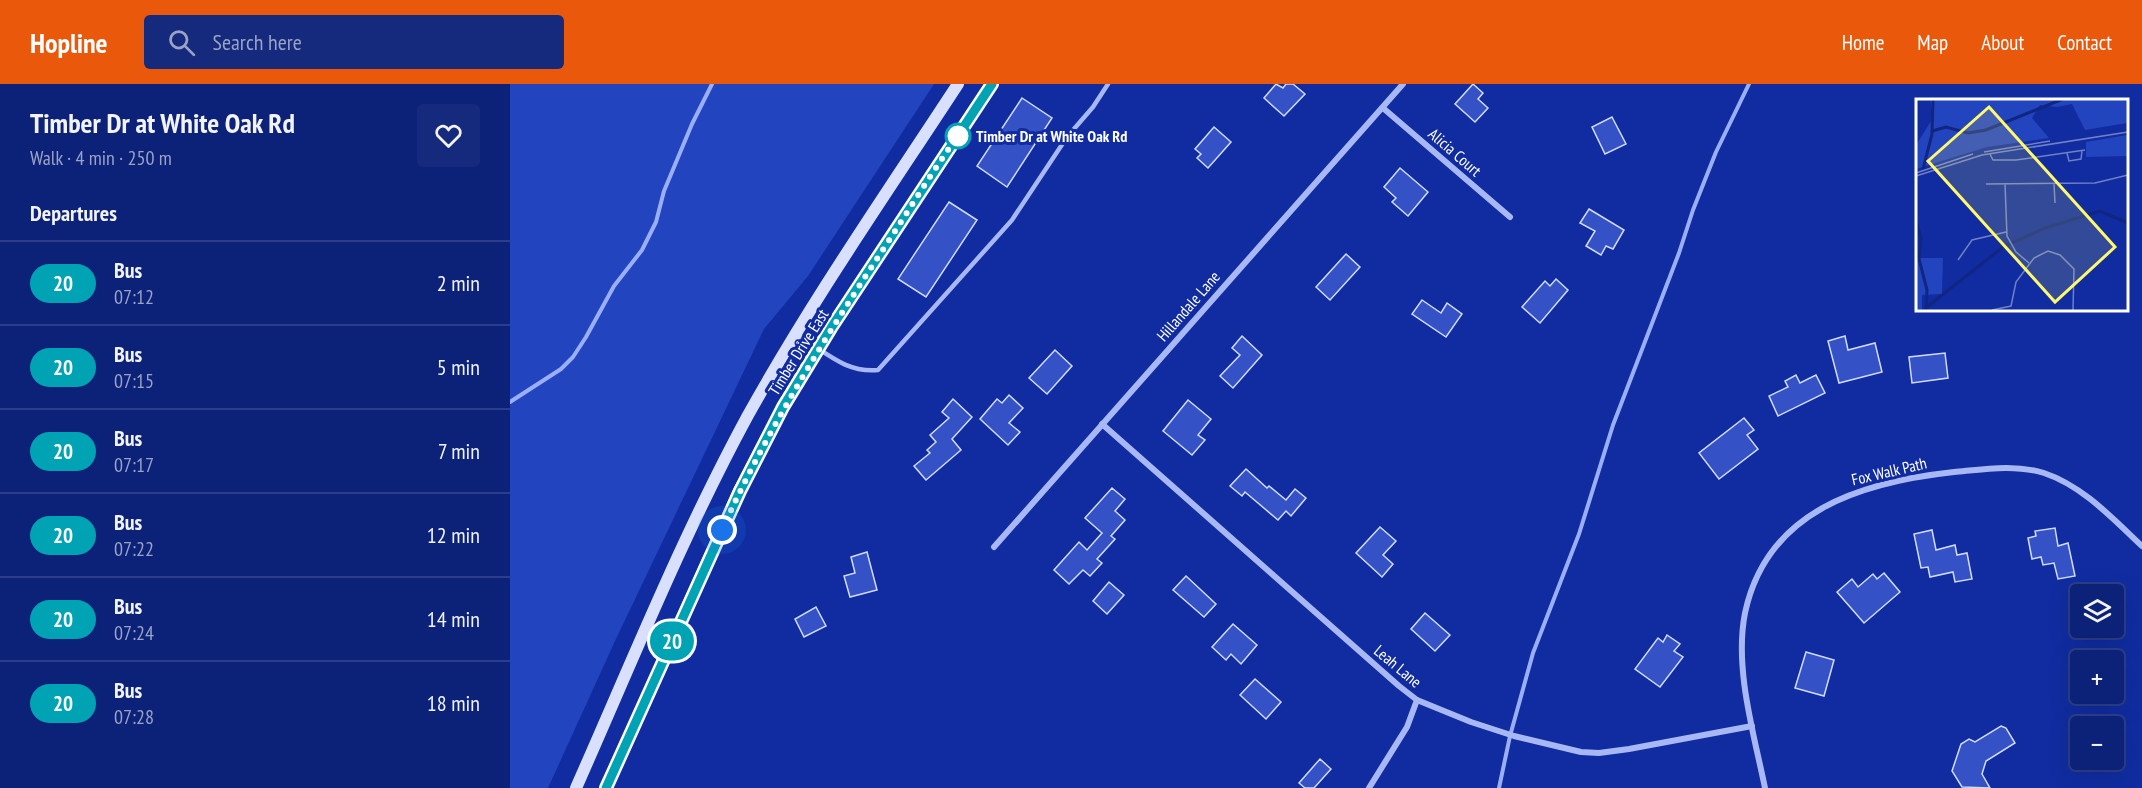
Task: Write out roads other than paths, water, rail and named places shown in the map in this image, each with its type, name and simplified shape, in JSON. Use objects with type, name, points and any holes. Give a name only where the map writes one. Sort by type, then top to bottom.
[{"type":"main road","name":"Timber Drive East","points":[[576,788],[688,534],[747,418],[819,295],[958,84]]},
{"type":"main road","name":"Timber Drive East","points":[[606,788],[740,491],[783,407],[819,348],[992,84]]},
{"type":"street","name":"Hillandale Lane","points":[[994,547],[1403,84]]},
{"type":"street","name":"Alicia Court","points":[[1383,108],[1510,217]]},
{"type":"street","name":"Leah Lane","points":[[1102,424],[1417,700],[1445,713],[1514,736],[1590,752],[1629,749],[1752,726]]},
{"type":"street","name":"Fox Walk Path","points":[[1765,788],[1742,664],[1742,636],[1750,596],[1769,557],[1784,538],[1812,513],[1842,497],[1870,487],[1930,474],[1999,467],[2030,469],[2057,478],[2086,495],[2142,546]]},
{"type":"street","points":[[1369,788],[1407,727],[1417,700]]},
{"type":"lane","points":[[796,334],[847,367],[862,372],[878,370],[1012,220],[1067,137],[1093,107],[1108,84]]},
{"type":"waterway","points":[[510,402],[561,369],[573,357],[614,286],[642,250],[656,222],[664,191],[692,124],[712,84]]},
{"type":"waterway","points":[[1499,788],[1510,736],[1533,653],[1579,534],[1613,425],[1716,152],[1749,84]]},
{"type":"place","name":"Timber Dr at White Oak Rd","points":[[958,136]]}]
